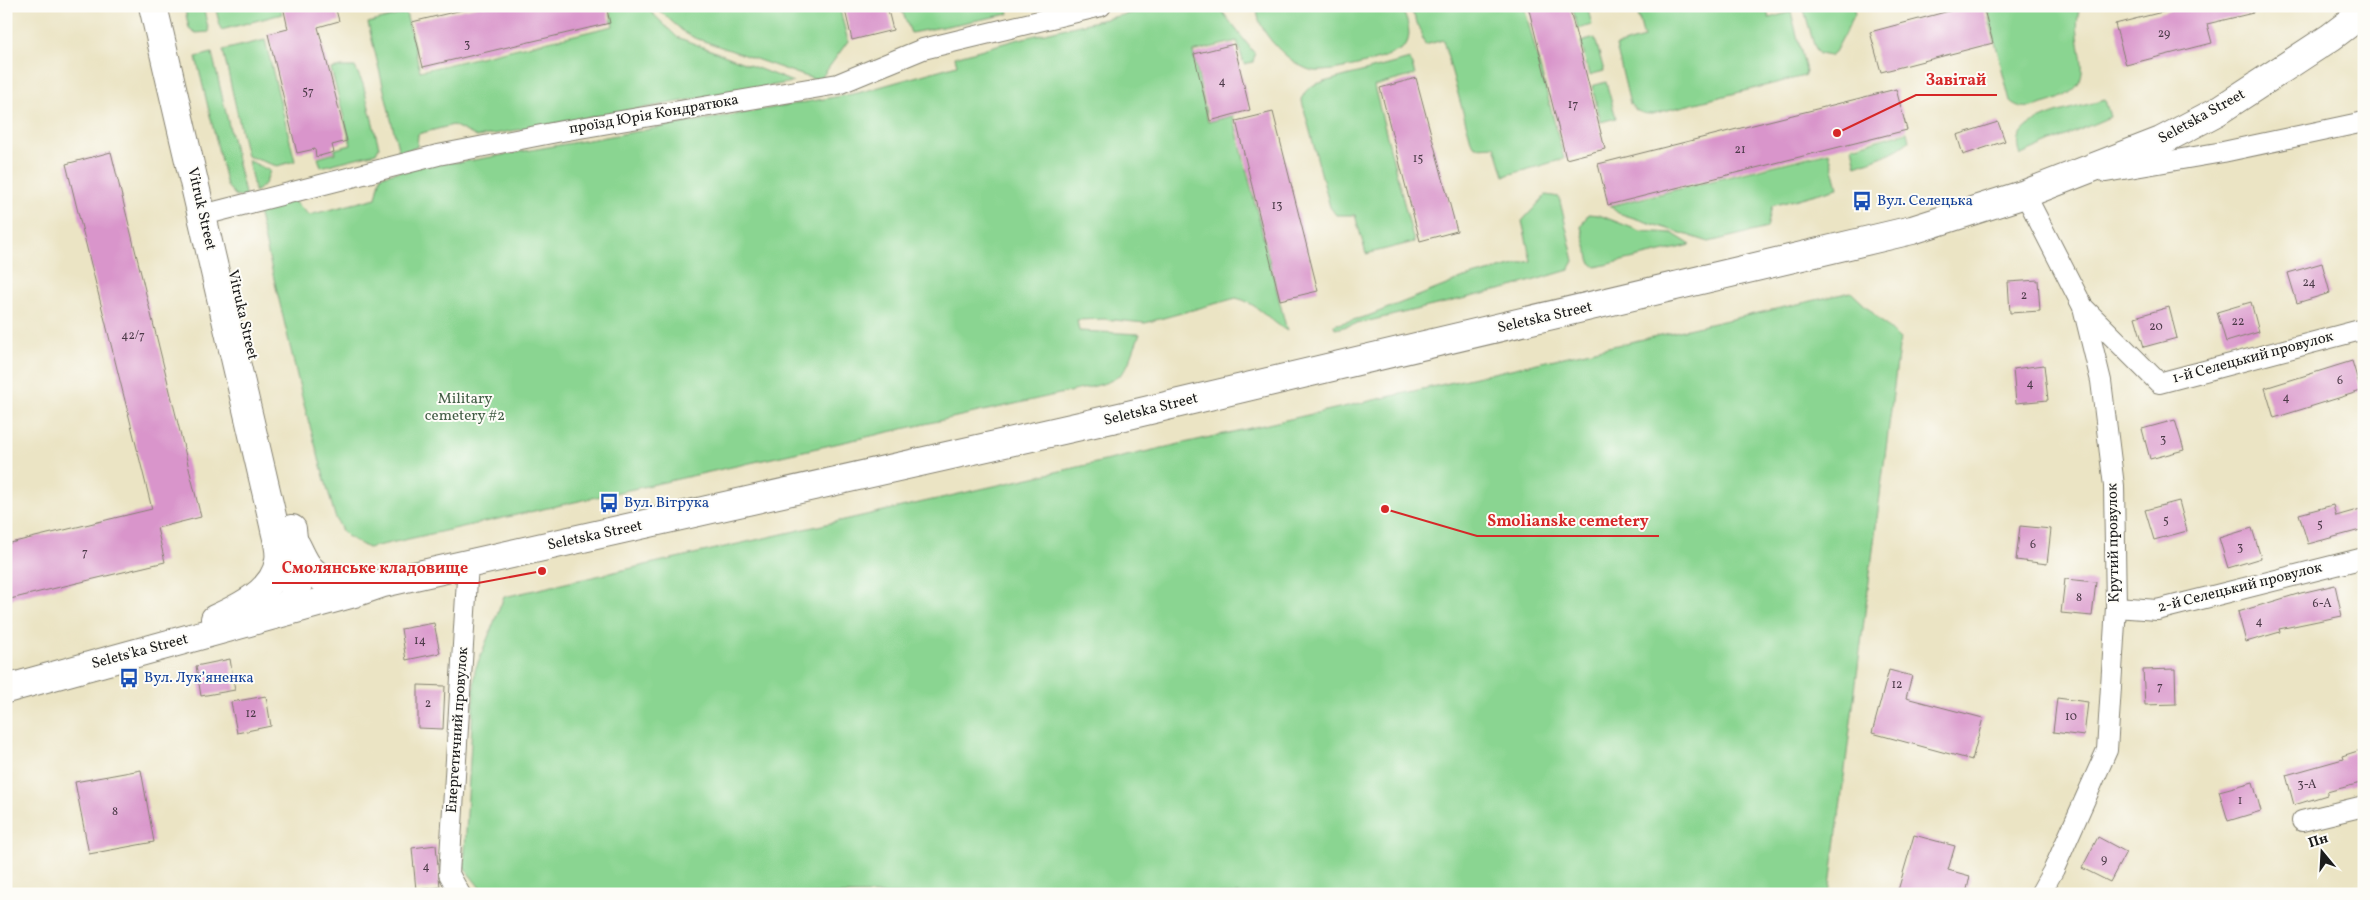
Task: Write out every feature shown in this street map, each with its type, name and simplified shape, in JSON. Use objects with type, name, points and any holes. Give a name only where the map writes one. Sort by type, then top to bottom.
[{"type":"street","name":"Vitruk Street","points":[[153,6],[210,213]]},
{"type":"street","name":"Vitruka Street","points":[[170,6],[210,213],[297,598]]},
{"type":"street","name":"проїзд Юрія Кондратюка","points":[[210,213],[438,155],[562,131],[838,84],[923,49],[1102,6]]},
{"type":"street","name":"Seletska Street","points":[[2025,194],[2161,141],[2218,111],[2331,37],[2364,12]]},
{"type":"street","name":"Seletska Street","points":[[297,598],[368,586],[1120,418],[1924,227],[2086,176],[2223,152],[2364,122]]},
{"type":"street","name":"Крутий провулок","points":[[2025,194],[2083,307],[2101,381],[2114,486],[2116,607],[2107,750],[2054,868],[2040,894]]},
{"type":"street","name":"1-й Селецький провулок","points":[[2083,307],[2159,383],[2364,329]]},
{"type":"street","points":[[288,552],[322,578],[341,583],[368,586]]},
{"type":"street","name":"Selets'ka Street","points":[[214,620],[244,606],[270,580],[288,552]]},
{"type":"street","name":"2-й Селецький провулок","points":[[2116,607],[2157,610],[2364,558]]},
{"type":"street","name":"Енергетичний провулок","points":[[460,894],[449,874],[468,563]]},
{"type":"street","points":[[297,598],[368,586]]},
{"type":"street","name":"Selets'ka Street","points":[[6,676],[297,598]]},
{"type":"street","name":"Selets'ka Street","points":[[6,689],[297,598]]},
{"type":"street","points":[[2302,821],[2364,806]]},
{"type":"green space","points":[[184,6],[203,6],[209,32],[196,33],[189,28]]},
{"type":"green space","points":[[215,6],[280,6],[282,14],[221,30]]},
{"type":"green space","points":[[609,6],[645,6],[677,37],[793,82],[477,137],[453,125],[418,134],[417,147],[399,153],[368,23],[406,13],[420,71],[613,26]]},
{"type":"green space","points":[[654,6],[839,6],[848,41],[819,81],[695,38],[685,33]]},
{"type":"green space","points":[[900,6],[1007,6],[1009,14],[911,33]]},
{"type":"green space","name":"Military cemetery #2","points":[[1161,6],[1218,6],[1255,54],[1253,62],[1244,64],[1237,41],[1193,52],[1208,122],[1233,116],[1287,331],[1250,303],[1236,298],[1145,323],[1104,319],[1077,320],[1079,331],[1140,334],[1124,370],[1113,380],[1091,387],[368,548],[348,537],[342,531],[335,516],[303,401],[257,207],[291,199],[309,215],[376,198],[381,176],[430,163],[462,162],[858,93],[957,65],[955,57],[1015,40]]},
{"type":"green space","points":[[1258,6],[1400,6],[1408,24],[1409,34],[1407,43],[1402,49],[1392,54],[1349,67],[1314,71],[1296,63],[1276,46],[1261,25]]},
{"type":"green space","points":[[1409,6],[1524,6],[1564,159],[1504,176],[1495,146],[1475,147],[1471,141],[1443,40],[1425,45]]},
{"type":"green space","points":[[1572,6],[1587,6],[1592,25],[1578,29]]},
{"type":"green space","points":[[1636,6],[1766,6],[1769,18],[1791,12],[1806,71],[1804,76],[1652,114],[1645,114],[1630,104],[1616,46],[1644,38]]},
{"type":"green space","points":[[1803,6],[1853,6],[1855,14],[1835,52],[1830,56],[1819,54],[1814,45]]},
{"type":"green space","points":[[1986,6],[2080,6],[2077,23],[2082,66],[2081,77],[2076,88],[2064,97],[2034,106],[2022,107],[2010,101]]},
{"type":"green space","points":[[1595,38],[1604,71],[1589,75],[1581,42]]},
{"type":"green space","points":[[265,40],[295,161],[277,166],[247,156],[223,50]]},
{"type":"green space","points":[[212,53],[246,198],[236,196],[227,186],[196,57]]},
{"type":"green space","points":[[1410,59],[1415,75],[1374,86],[1414,242],[1366,254],[1355,215],[1336,215],[1330,207],[1302,101],[1303,95],[1316,84]]},
{"type":"green space","points":[[355,67],[363,84],[379,147],[376,153],[321,167],[318,158],[335,153],[335,149],[351,145],[331,69]]},
{"type":"green space","points":[[1606,82],[1616,118],[1601,122],[1592,86]]},
{"type":"green space","points":[[2105,100],[2110,117],[2021,155],[2018,143],[2019,138],[2025,129],[2034,122],[2058,112]]},
{"type":"green space","points":[[1907,132],[1909,141],[1903,146],[1884,156],[1856,166],[1852,147]]},
{"type":"green space","points":[[1829,152],[1838,188],[1772,206],[1767,228],[1709,242],[1618,213],[1610,206]]},
{"type":"green space","points":[[248,160],[270,171],[265,184],[255,192]]},
{"type":"green space","points":[[1546,195],[1559,197],[1574,261],[1569,270],[1508,288],[1335,329],[1334,325],[1368,316],[1464,278],[1531,261],[1522,221]]},
{"type":"green space","points":[[1588,214],[1599,215],[1640,231],[1672,233],[1691,245],[1596,267],[1590,262],[1581,227]]},
{"type":"green space","points":[[1851,292],[1900,339],[1829,894],[485,894],[464,868],[475,670],[504,597]]},
{"type":"building","points":[[283,6],[335,6],[339,21],[318,27],[347,141],[332,145],[334,152],[316,157],[315,149],[297,153],[268,34],[288,29]]},
{"type":"building","points":[[479,6],[606,6],[610,23],[423,67],[412,22]]},
{"type":"building","points":[[844,6],[887,6],[893,30],[852,40]]},
{"type":"building","points":[[1528,6],[1569,6],[1605,149],[1566,159]]},
{"type":"building","points":[[1968,6],[1983,6],[1993,43],[1881,72],[1870,32]]},
{"type":"building","points":[[2186,6],[2252,6],[2253,13],[2207,24],[2212,43],[2126,65],[2115,24]]},
{"type":"building","points":[[1234,44],[1250,110],[1210,121],[1194,54]]},
{"type":"building","points":[[1416,78],[1457,231],[1420,241],[1380,88]]},
{"type":"building","points":[[1896,89],[1907,130],[1608,205],[1598,164]]},
{"type":"building","points":[[1273,112],[1318,291],[1280,300],[1236,121]]},
{"type":"building","points":[[1998,122],[2005,141],[1963,155],[1957,135]]},
{"type":"building","points":[[111,152],[201,517],[157,528],[165,562],[6,600],[6,544],[152,509],[66,164]]},
{"type":"building","points":[[2322,263],[2330,293],[2297,303],[2288,273]]},
{"type":"building","points":[[2038,280],[2040,311],[2010,313],[2008,282]]},
{"type":"building","points":[[2251,302],[2259,332],[2226,342],[2217,312]]},
{"type":"building","points":[[2169,307],[2177,338],[2144,347],[2135,317]]},
{"type":"building","points":[[2352,361],[2361,391],[2274,418],[2265,388]]},
{"type":"building","points":[[2044,365],[2048,400],[2016,403],[2013,369]]},
{"type":"building","points":[[2175,420],[2184,450],[2150,459],[2142,429]]},
{"type":"building","points":[[2179,501],[2187,531],[2154,540],[2145,510]]},
{"type":"building","points":[[2333,505],[2336,516],[2364,508],[2364,529],[2308,544],[2299,514]]},
{"type":"building","points":[[2020,526],[2051,529],[2047,564],[2016,560]]},
{"type":"building","points":[[2252,528],[2261,558],[2228,568],[2219,538]]},
{"type":"building","points":[[2065,579],[2096,582],[2092,616],[2061,613]]},
{"type":"building","points":[[2335,585],[2342,616],[2279,629],[2280,632],[2246,642],[2238,612]]},
{"type":"building","points":[[434,623],[440,653],[406,660],[401,629]]},
{"type":"building","points":[[230,659],[235,690],[201,696],[196,666]]},
{"type":"building","points":[[2175,669],[2176,704],[2145,705],[2143,670]]},
{"type":"building","points":[[1889,670],[1912,676],[1906,698],[1983,718],[1972,760],[1872,733]]},
{"type":"building","points":[[418,685],[445,686],[443,729],[418,728]]},
{"type":"building","points":[[266,696],[271,726],[237,733],[231,702]]},
{"type":"building","points":[[2057,698],[2088,702],[2084,736],[2053,732]]},
{"type":"building","points":[[2364,749],[2364,782],[2327,792],[2327,795],[2294,805],[2286,775],[2343,759],[2342,756]]},
{"type":"building","points":[[141,770],[154,842],[89,854],[75,782]]},
{"type":"building","points":[[2253,782],[2261,811],[2228,821],[2219,791]]},
{"type":"building","points":[[1914,835],[1955,846],[1948,870],[1970,876],[1966,894],[1897,894]]},
{"type":"building","points":[[2098,837],[2126,852],[2110,882],[2082,868]]},
{"type":"building","points":[[436,845],[440,887],[416,890],[412,848]]},
{"type":"place","name":"Завітай","points":[[1837,133]]},
{"type":"place","name":"Вул. Селецька","points":[[1862,201]]},
{"type":"place","name":"Вул. Вітрука","points":[[609,503]]},
{"type":"place","name":"Smolianske cemetery","points":[[1385,509]]},
{"type":"place","name":"Смолянське кладовище","points":[[542,571]]},
{"type":"place","name":"Вул. Лук’яненка","points":[[129,678]]}]
